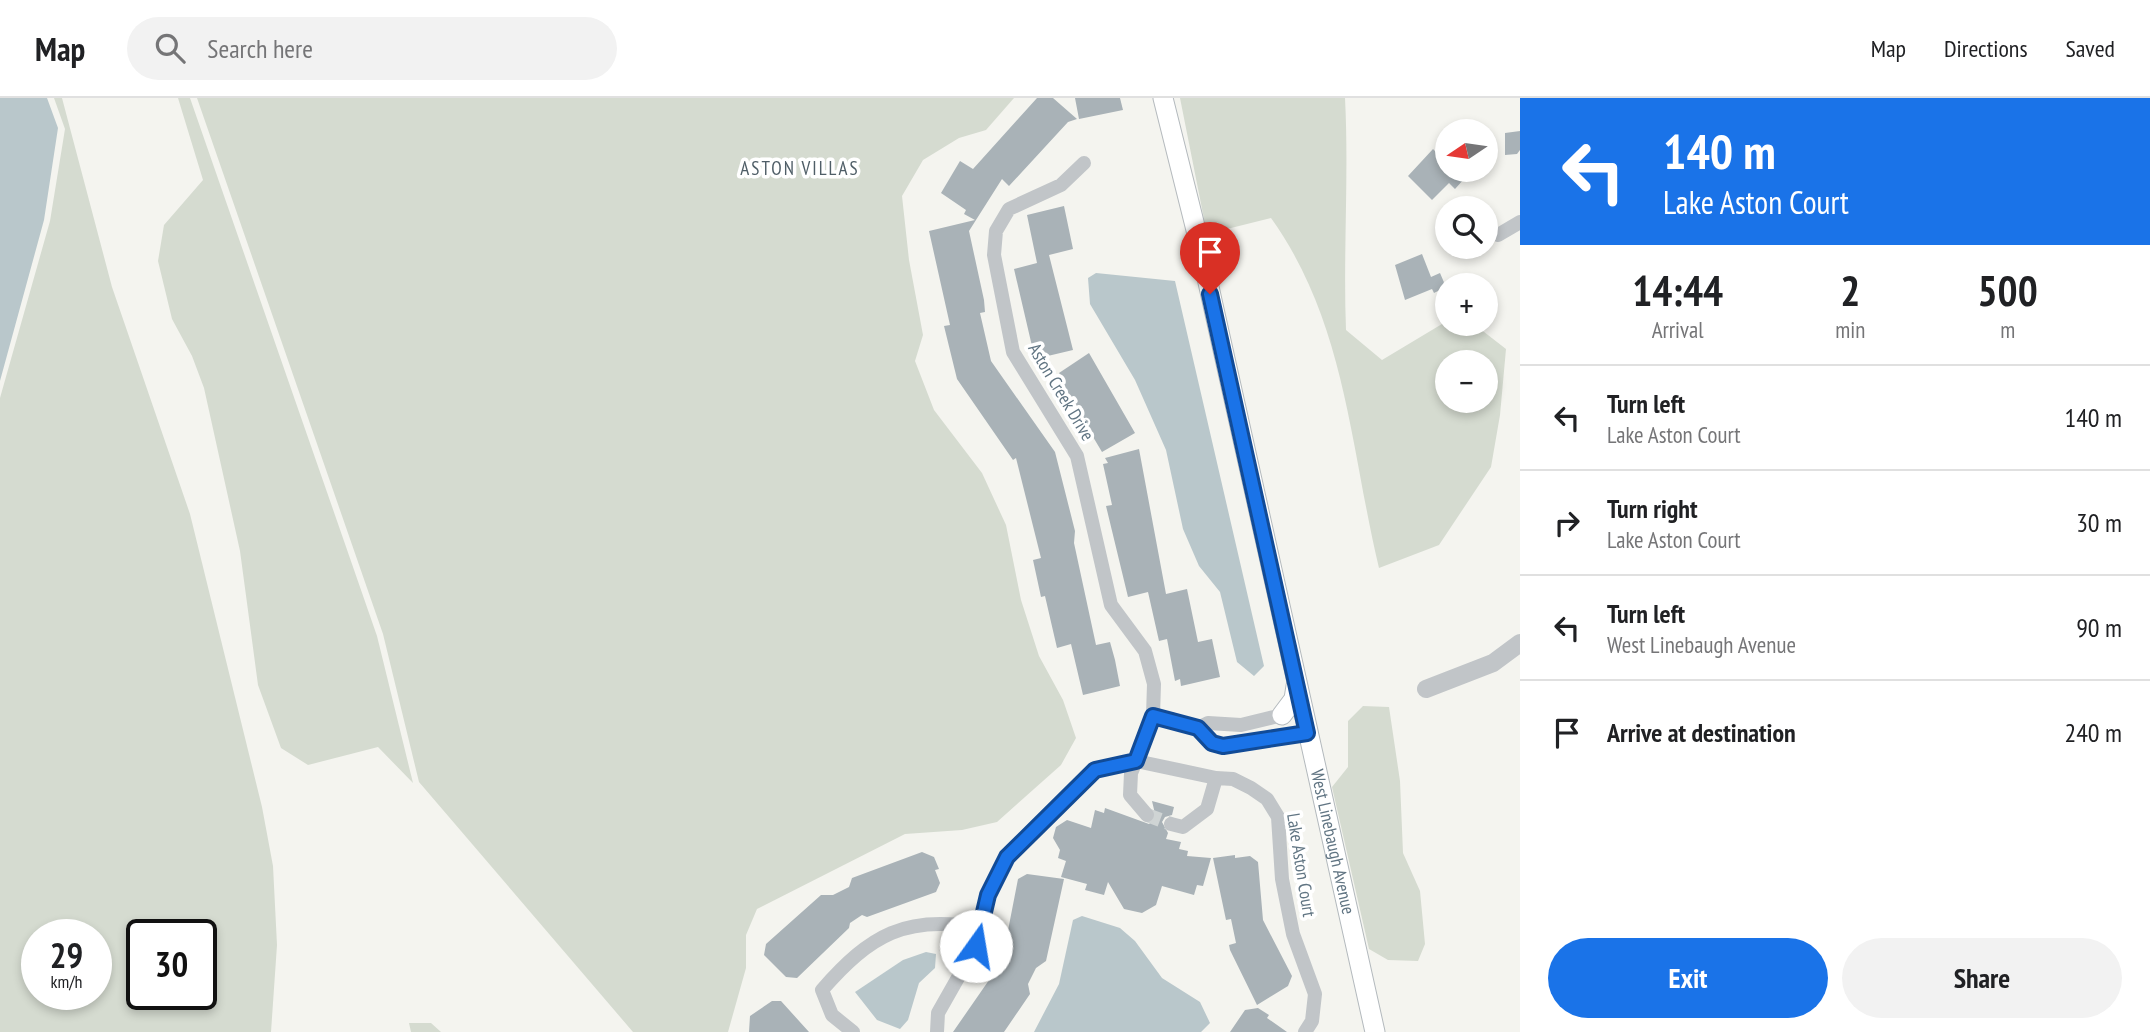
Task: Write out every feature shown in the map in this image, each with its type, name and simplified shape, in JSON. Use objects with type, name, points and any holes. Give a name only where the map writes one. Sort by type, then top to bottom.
[{"type":"main road","name":"West Linebaugh Avenue","points":[[1163,98],[1199,242],[1375,1032]]},
{"type":"main road","name":"West Linebaugh Avenue","points":[[1173,98],[1199,242]]},
{"type":"main road","points":[[1282,715],[1294,699],[1296,681]]},
{"type":"street","name":"Aston Creek Drive","points":[[1084,163],[1061,185],[1009,209],[996,231],[994,255],[1013,352],[1077,456],[1111,605],[1144,651],[1154,684],[1153,716]]},
{"type":"street","points":[[1498,235],[1520,222]]},
{"type":"street","points":[[1426,689],[1493,663],[1520,643]]},
{"type":"street","points":[[1198,728],[1208,723],[1241,725],[1282,715]]},
{"type":"street","points":[[1147,815],[1130,795],[1130,773],[1153,716],[1198,728],[1212,743],[1223,746],[1307,733]]},
{"type":"street","name":"Lake Aston Court","points":[[937,1032],[938,1013],[976,946],[988,895],[1007,857],[1095,770],[1136,761],[1216,778],[1233,779],[1267,799],[1278,817],[1282,879],[1293,934],[1315,994],[1312,1021],[1306,1032]]},
{"type":"street","points":[[1171,824],[1183,827],[1207,809],[1216,778]]},
{"type":"street","points":[[853,1032],[832,1015],[822,990],[845,964],[870,944],[901,929],[934,921],[980,928]]},
{"type":"shaded area","points":[[0,98],[47,98],[58,128],[44,220],[0,381]]},
{"type":"shaded area","points":[[54,98],[62,98],[112,287],[190,514],[262,807],[273,866],[277,945],[271,1032],[0,1032],[0,398],[50,221],[65,129]]},
{"type":"shaded area","points":[[178,98],[190,98],[377,636],[413,783],[378,747],[308,765],[281,748],[258,685],[240,551],[204,388],[192,356],[172,319],[158,261],[164,225],[203,180]]},
{"type":"shaded area","points":[[197,98],[1014,98],[986,130],[959,138],[923,160],[902,196],[909,260],[923,335],[915,361],[934,410],[982,473],[1006,525],[1021,600],[1039,656],[1063,700],[1076,738],[1061,765],[997,822],[962,830],[905,834],[757,909],[746,935],[746,968],[728,1032],[633,1032],[419,782],[383,634]]},
{"type":"shaded area","points":[[1180,98],[1345,98],[1346,330],[1382,360],[1435,328],[1435,336],[1489,336],[1506,349],[1500,415],[1491,467],[1439,545],[1379,568],[1352,432],[1330,343],[1296,258],[1271,218],[1207,234]]},
{"type":"shaded area","points":[[1096,273],[1175,281],[1264,666],[1254,676],[1237,662],[1220,592],[1199,566],[1183,529],[1166,450],[1135,380],[1090,304],[1088,278]]},
{"type":"shaded area","points":[[1363,706],[1389,707],[1400,781],[1403,853],[1420,891],[1425,944],[1418,961],[1388,960],[1369,949],[1332,787],[1348,767],[1348,721]]},
{"type":"shaded area","points":[[1082,916],[1120,928],[1135,941],[1162,978],[1200,1002],[1210,1023],[1201,1032],[1034,1032],[1059,984],[1073,920]]},
{"type":"shaded area","points":[[926,952],[936,954],[935,968],[919,983],[908,1020],[900,1029],[877,1020],[855,992],[903,960]]},
{"type":"shaded area","points":[[409,1023],[431,1023],[441,1032],[411,1032]]},
{"type":"building","points":[[1037,98],[1053,98],[1077,119],[1068,122],[1009,186],[1002,179],[969,231],[984,300],[985,312],[980,313],[991,361],[1055,452],[1075,531],[1074,543],[1096,645],[1110,642],[1115,660],[1120,686],[1083,695],[1071,644],[1057,648],[1045,596],[1041,597],[1033,560],[1041,558],[1016,458],[1013,460],[957,379],[944,326],[950,325],[929,231],[975,220],[964,214],[966,210],[941,193],[960,161],[973,169]]},
{"type":"building","points":[[1075,98],[1120,98],[1123,110],[1079,119]]},
{"type":"building","points":[[1520,131],[1520,150],[1517,154],[1505,155],[1505,133]]},
{"type":"building","points":[[1433,149],[1435,182],[1461,182],[1455,189],[1449,183],[1432,200],[1408,176]]},
{"type":"building","points":[[1064,206],[1073,249],[1049,255],[1073,350],[1035,359],[1014,269],[1037,263],[1027,215]]},
{"type":"building","points":[[1422,254],[1431,277],[1435,275],[1435,292],[1432,289],[1405,300],[1395,265]]},
{"type":"building","points":[[1089,353],[1135,433],[1102,452],[1074,405],[1070,407],[1055,383],[1063,378],[1059,373]]},
{"type":"building","points":[[1139,449],[1166,594],[1187,589],[1198,642],[1212,639],[1220,677],[1181,686],[1180,679],[1175,681],[1167,639],[1159,641],[1148,592],[1128,597],[1106,506],[1112,505],[1103,464],[1108,463],[1105,458]]},
{"type":"building","points":[[1152,801],[1174,807],[1172,815],[1165,817],[1162,822],[1168,833],[1166,839],[1181,842],[1179,849],[1188,851],[1187,856],[1211,858],[1203,886],[1197,885],[1194,895],[1162,886],[1156,905],[1142,913],[1124,909],[1108,882],[1104,895],[1085,890],[1087,884],[1061,877],[1066,861],[1058,858],[1060,850],[1053,838],[1056,827],[1067,820],[1091,828],[1095,810],[1104,813],[1105,808],[1149,824],[1156,818]]},
{"type":"building","points":[[922,852],[934,857],[939,869],[935,870],[940,883],[936,892],[867,917],[862,915],[850,923],[849,928],[797,978],[786,977],[764,955],[766,944],[821,895],[833,895],[849,887],[852,878]]},
{"type":"building","points":[[1235,855],[1235,858],[1250,856],[1258,862],[1263,920],[1292,976],[1288,986],[1257,1005],[1230,950],[1229,945],[1236,943],[1231,919],[1226,920],[1213,858]]},
{"type":"building","points":[[1027,874],[1064,879],[1046,961],[1036,968],[1028,984],[1030,994],[1004,1032],[953,1032],[996,970],[1001,969],[1007,955],[1004,951],[1018,879]]},
{"type":"building","points":[[772,1001],[781,1001],[809,1032],[749,1032],[750,1016]]},
{"type":"building","points":[[1258,1008],[1287,1032],[1230,1032],[1245,1010]]},
{"type":"tunnel","points":[[1147,815],[1171,824]]},
{"type":"district","name":"ASTON VILLAS","points":[[800,168]]},
{"type":"route","points":[[976,946],[988,895],[1007,857],[1095,770],[1136,761],[1153,716],[1198,728],[1212,743],[1223,746],[1307,733],[1210,294]]}]
